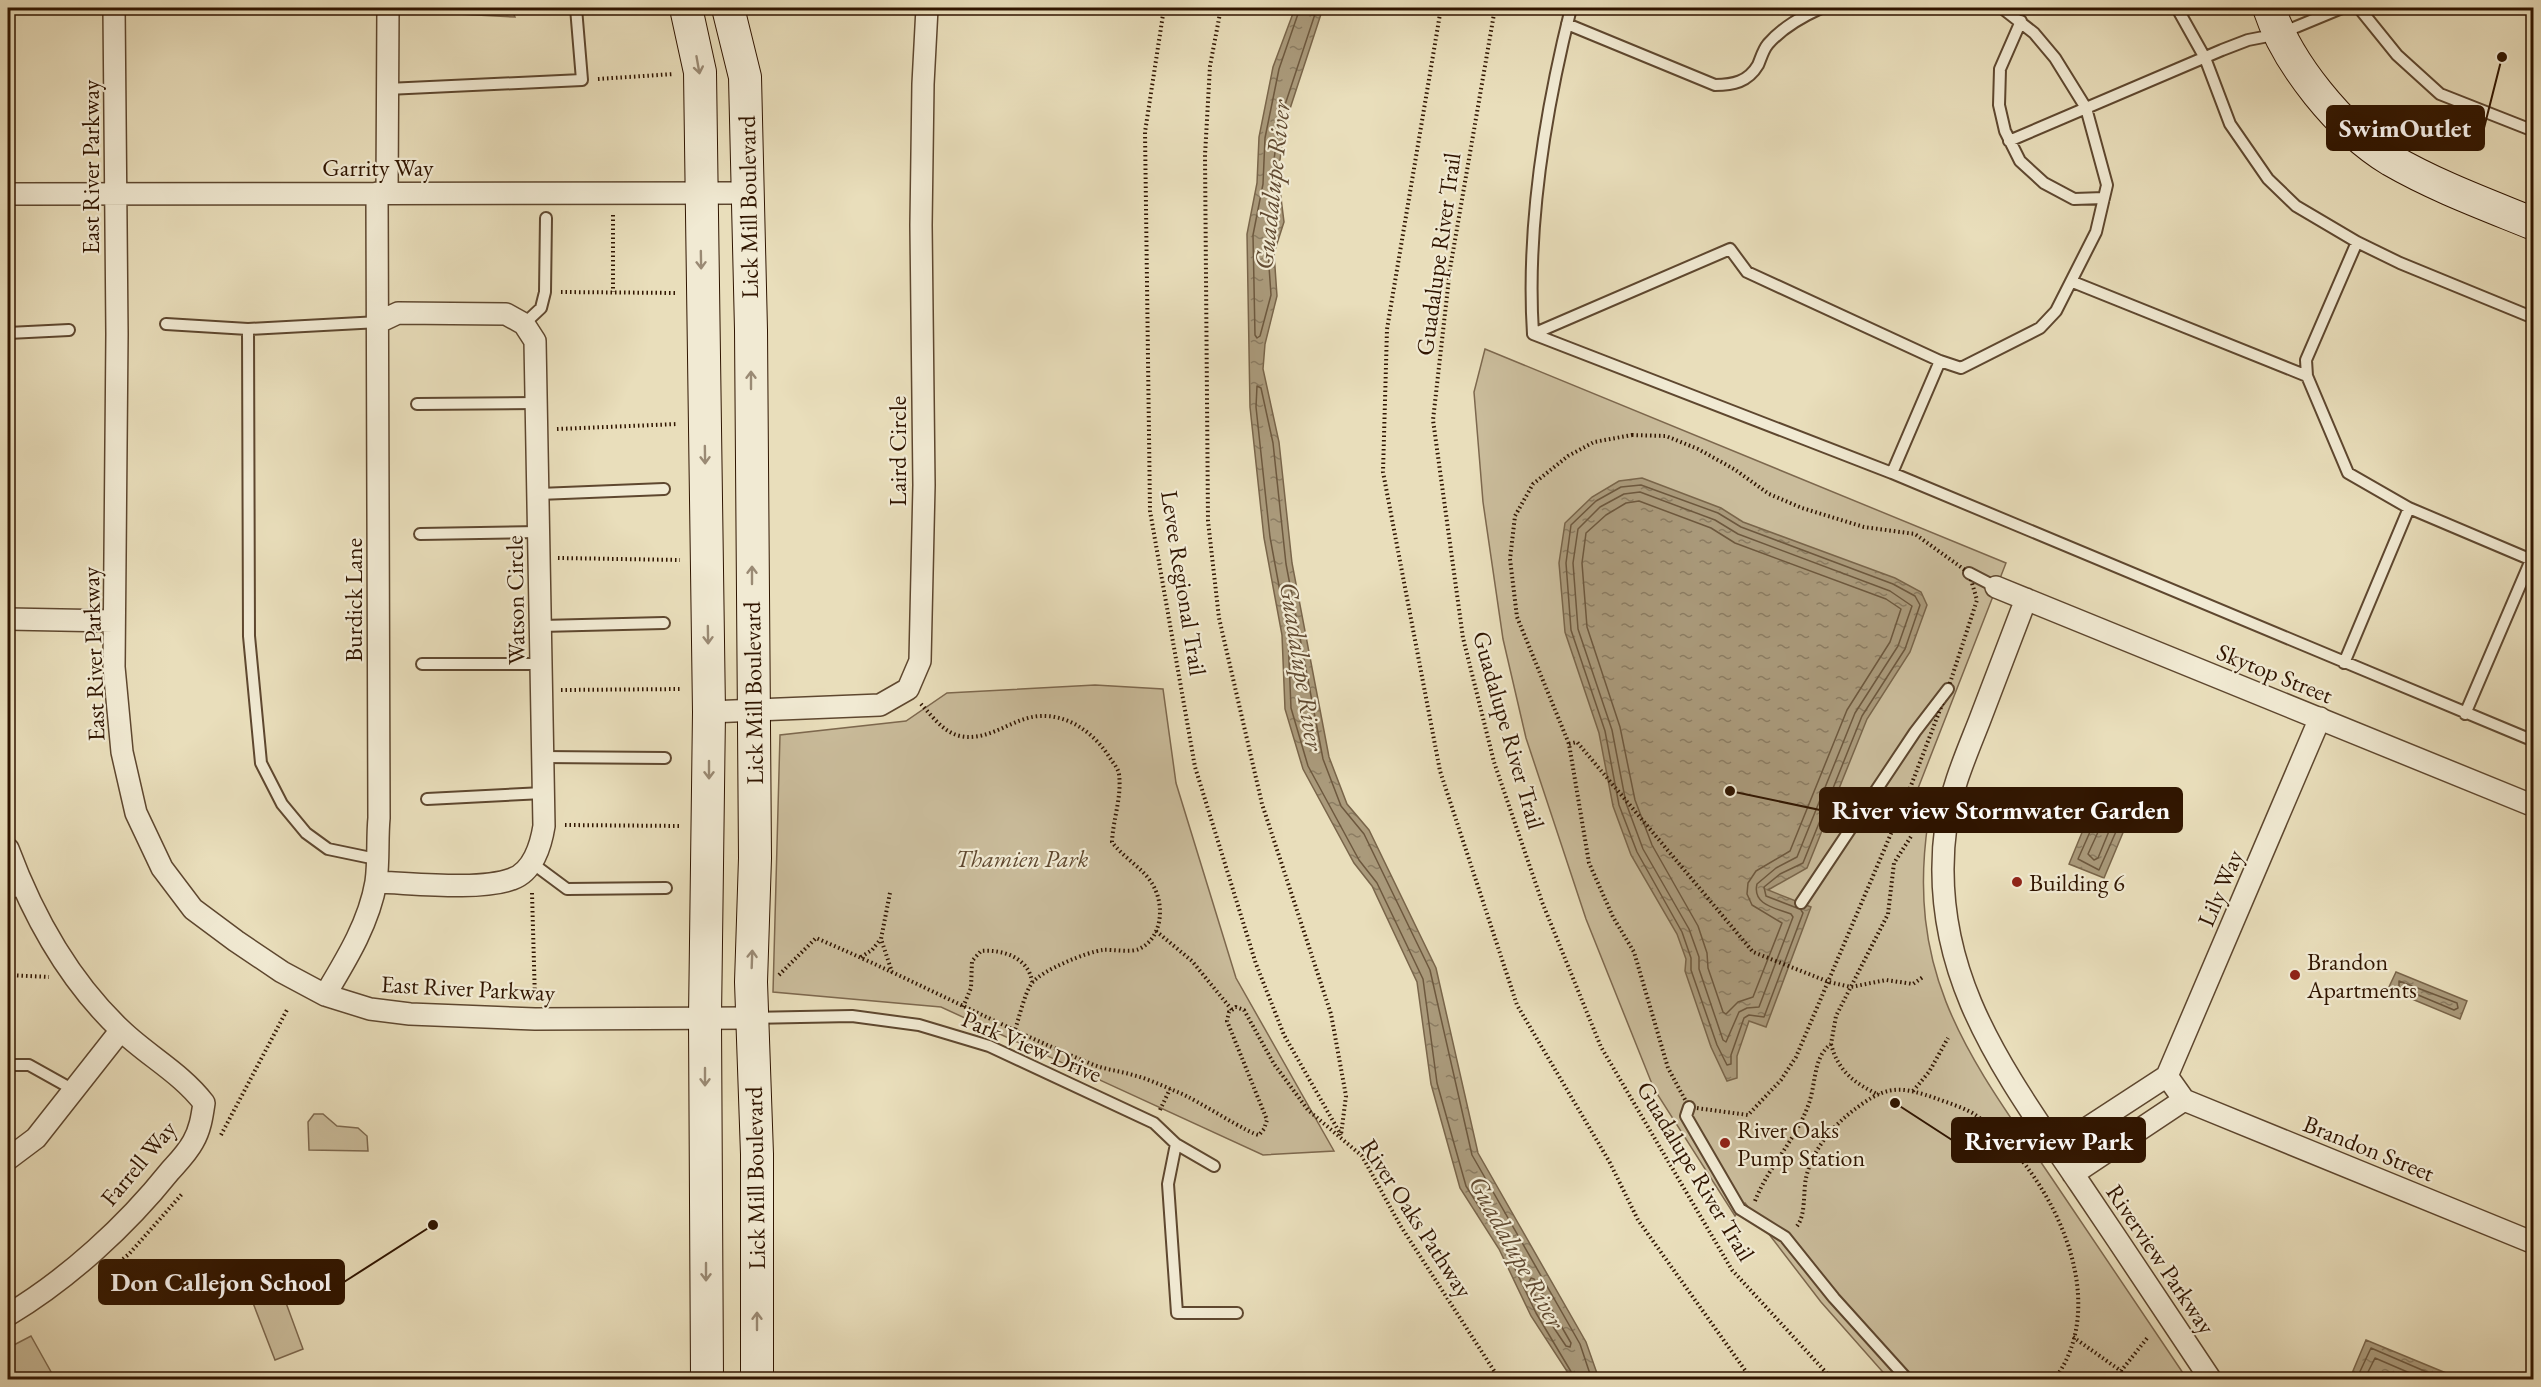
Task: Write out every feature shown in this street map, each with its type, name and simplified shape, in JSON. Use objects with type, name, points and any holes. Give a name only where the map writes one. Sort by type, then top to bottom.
[{"type":"main road","name":"Lick Mill Boulevard","points":[[686,8],[700,72],[699,192],[709,700],[705,1019],[706,1380]]},
{"type":"main road","name":"Lick Mill Boulevard","points":[[728,8],[745,77],[748,192],[755,858],[752,1018],[757,1154],[757,1380]]},
{"type":"main road","points":[[2274,21],[2304,75],[2344,122],[2389,159],[2443,187],[2534,224]]},
{"type":"street","name":"East River Parkway","points":[[114,8],[117,193],[114,667],[122,752],[136,813],[162,868],[193,909],[282,972],[325,995],[370,1009],[410,1014],[535,1019],[752,1018]]},
{"type":"street","name":"Burdick Lane","points":[[325,995],[348,958],[369,912],[376,882],[379,818],[379,322],[388,8]]},
{"type":"street","name":"Laird Circle","points":[[908,689],[920,661],[924,485],[921,225],[923,84],[927,8]]},
{"type":"street","name":"Garrity Way","points":[[8,194],[748,192]]},
{"type":"street","points":[[379,322],[398,313],[506,314],[524,324]]},
{"type":"street","name":"Watson Circle","points":[[524,324],[535,341],[543,757],[544,826],[541,845],[532,863]]},
{"type":"street","name":"Skytop Street","points":[[1996,587],[2534,806]]},
{"type":"street","name":"Riverview Parkway","points":[[2026,599],[1958,775],[1946,825],[1946,913],[1954,958],[1967,998],[1988,1042],[2055,1149],[2211,1380]]},
{"type":"street","points":[[8,619],[113,621]]},
{"type":"street","points":[[709,700],[752,710],[880,705],[908,689]]},
{"type":"street","name":"Lily Way","points":[[2167,1076],[2320,718]]},
{"type":"street","name":"Farrell Way","points":[[8,849],[15,891],[76,978],[121,1030],[191,1086],[204,1102],[201,1124],[193,1143],[146,1201],[83,1259],[31,1301],[8,1315]]},
{"type":"street","points":[[376,882],[483,884],[513,879],[532,863]]},
{"type":"street","points":[[8,1159],[36,1138],[72,1089],[121,1030]]},
{"type":"street","points":[[2055,1149],[2167,1076],[2184,1100],[2073,1174]]},
{"type":"street","name":"Brandon Street","points":[[2184,1100],[2534,1243]]},
{"type":"lane","points":[[387,89],[582,80],[576,8]]},
{"type":"lane","points":[[1533,333],[1531,299],[1543,145],[1571,8]]},
{"type":"lane","points":[[1567,24],[1714,85],[1734,85],[1745,79],[1757,67],[1766,45],[1792,22],[1821,8]]},
{"type":"lane","points":[[1533,333],[1730,249],[1747,272],[1940,361],[1961,368],[2040,328],[2056,311],[2073,282],[2096,232],[2107,186],[2086,108],[2055,58],[2021,21],[2002,8]]},
{"type":"lane","points":[[2177,8],[2205,58],[2230,124],[2268,179],[2296,206],[2357,242],[2400,263],[2534,318]]},
{"type":"lane","points":[[2009,141],[2248,40],[2274,21],[2342,8]]},
{"type":"lane","points":[[2359,8],[2367,21],[2397,55],[2440,94],[2534,131]]},
{"type":"lane","points":[[2021,21],[2000,69],[1999,105],[2009,141],[2020,161],[2044,183],[2074,200],[2104,198]]},
{"type":"lane","points":[[524,324],[541,308],[545,292],[546,218]]},
{"type":"lane","points":[[2357,242],[2306,360],[2307,376],[2348,473],[2409,508],[2532,560],[2465,714]]},
{"type":"lane","points":[[2073,282],[2307,376]]},
{"type":"lane","points":[[166,324],[248,329],[379,322]]},
{"type":"lane","points":[[248,329],[249,636],[261,763],[282,804],[306,832],[328,849],[376,860]]},
{"type":"lane","points":[[8,333],[69,330]]},
{"type":"lane","points":[[1533,333],[1892,473],[2534,741]]},
{"type":"lane","points":[[1892,473],[1940,361]]},
{"type":"lane","points":[[417,404],[537,403]]},
{"type":"lane","points":[[539,494],[664,489]]},
{"type":"lane","points":[[2344,663],[2409,508]]},
{"type":"lane","points":[[420,534],[539,532]]},
{"type":"lane","points":[[1969,573],[1996,587]]},
{"type":"lane","points":[[541,626],[664,623]]},
{"type":"lane","points":[[422,664],[541,664]]},
{"type":"lane","points":[[1802,903],[1915,732],[1948,689]]},
{"type":"lane","points":[[543,757],[665,758]]},
{"type":"lane","points":[[427,799],[543,793]]},
{"type":"lane","points":[[532,863],[567,890],[666,888]]},
{"type":"lane","name":"Park View Drive","points":[[752,1018],[852,1016],[919,1025],[989,1046],[1154,1123],[1176,1144],[1214,1166]]},
{"type":"lane","points":[[8,1065],[29,1065],[72,1089]]},
{"type":"lane","points":[[1689,1107],[1686,1116],[1740,1209],[1785,1237],[1834,1299],[1908,1380]]},
{"type":"lane","points":[[1176,1144],[1168,1184],[1177,1313],[1237,1313]]},
{"type":"path","name":"Levee Regional Trail","points":[[1164,8],[1145,132],[1150,511],[1199,778],[1256,964],[1284,1035],[1341,1135]]},
{"type":"path","points":[[1221,8],[1210,66],[1205,155],[1209,532],[1219,618],[1262,804],[1330,1014],[1346,1096],[1341,1135]]},
{"type":"path","points":[[1441,8],[1387,329],[1383,472],[1440,771],[1517,1005],[1609,1161],[1638,1220],[1752,1380]]},
{"type":"path","name":"Guadalupe River Trail","points":[[1496,8],[1450,269],[1433,420],[1463,638],[1494,762],[1542,902],[1602,1047],[1732,1270],[1833,1380]]},
{"type":"path","points":[[582,80],[700,72]]},
{"type":"path","points":[[612,193],[613,292]]},
{"type":"path","points":[[545,292],[702,293]]},
{"type":"path","points":[[538,429],[704,423]]},
{"type":"path","points":[[1632,435],[1666,436],[1725,464],[1768,494],[1802,508],[1864,527],[1915,534],[1969,573],[1977,600],[1948,689],[1907,796],[1796,1057],[1781,1080],[1748,1114],[1689,1107],[1668,1068],[1635,952],[1613,917],[1589,862],[1569,744],[1517,617],[1510,559],[1515,516],[1533,484],[1568,456],[1594,442],[1632,435]]},
{"type":"path","points":[[540,558],[707,560]]},
{"type":"path","points":[[908,689],[939,725],[960,735],[984,735],[1038,716],[1063,720],[1086,730],[1100,741],[1119,771],[1120,797],[1112,842],[1122,856],[1142,872],[1154,888],[1161,909],[1156,931],[1139,949],[1100,950],[1059,966],[1032,982]]},
{"type":"path","points":[[542,691],[709,700]]},
{"type":"path","points":[[1569,744],[1577,742],[1753,952],[1829,982],[1851,987],[1886,980],[1913,984],[1923,977]]},
{"type":"path","points":[[544,826],[709,826]]},
{"type":"path","points":[[1878,1095],[1860,1086],[1844,1073],[1834,1058],[1831,1044],[1836,1016],[1888,914],[1894,863],[1912,835]]},
{"type":"path","points":[[532,863],[535,1019]]},
{"type":"path","points":[[861,957],[872,951],[880,939],[890,892]]},
{"type":"path","points":[[770,983],[816,938],[1094,1065],[1132,1075],[1181,1093],[1233,1120],[1252,1135],[1259,1135],[1267,1120],[1227,1021],[1232,1010],[1192,962],[1156,931]]},
{"type":"path","points":[[880,939],[892,972]]},
{"type":"path","points":[[963,1007],[972,988],[972,961],[981,951],[993,950],[1022,962],[1031,970],[1032,982],[1015,1030]]},
{"type":"path","points":[[8,975],[76,978]]},
{"type":"path","name":"River Oaks Pathway","points":[[1232,1010],[1236,1007],[1244,1010],[1274,1064],[1308,1110],[1341,1135],[1362,1156],[1400,1225],[1500,1380]]},
{"type":"path","points":[[1913,1091],[1929,1072],[1948,1038]]},
{"type":"path","points":[[1752,1218],[1756,1199],[1775,1160],[1800,1123],[1810,1102],[1815,1073],[1824,1049],[1831,1044]]},
{"type":"path","points":[[1785,1237],[1799,1224],[1806,1178],[1815,1150],[1863,1103],[1893,1088],[1913,1091],[1975,1114],[2000,1135],[2035,1176],[2059,1220],[2071,1254],[2078,1310],[2068,1357],[2054,1380]]},
{"type":"path","points":[[2073,1337],[2121,1371],[2127,1380]]},
{"type":"path","points":[[2121,1371],[2148,1337]]},
{"type":"green space","points":[[419,8],[511,8],[515,17],[419,12]]},
{"type":"green space","points":[[1485,349],[2006,563],[1908,814],[1928,822],[1923,878],[1926,928],[1936,973],[1952,1016],[1972,1056],[1997,1097],[2187,1379],[1889,1379],[1821,1302],[1745,1203],[1735,1216],[1654,1089],[1586,919],[1526,738],[1503,639],[1483,502],[1474,392]]},
{"type":"green space","name":"Thamien Park","points":[[1095,685],[1163,689],[1176,783],[1236,978],[1334,1151],[1263,1155],[941,1007],[773,992],[780,735],[906,721],[947,693]]},
{"type":"green space","points":[[314,1114],[323,1114],[337,1126],[358,1128],[367,1136],[368,1151],[309,1150],[308,1122]]},
{"type":"green space","points":[[282,1292],[303,1349],[275,1360],[253,1303]]},
{"type":"green space","points":[[31,1336],[55,1379],[8,1379],[8,1348]]},
{"type":"water","name":"Guadalupe River","points":[[1295,8],[1323,8],[1285,124],[1278,174],[1284,222],[1274,253],[1277,296],[1265,344],[1263,369],[1279,442],[1292,563],[1329,757],[1347,804],[1369,830],[1436,968],[1478,1153],[1586,1342],[1599,1379],[1572,1379],[1531,1316],[1499,1249],[1460,1188],[1431,1084],[1417,982],[1372,886],[1354,863],[1303,769],[1285,709],[1282,635],[1264,538],[1250,407],[1247,234],[1257,183],[1259,137],[1273,67]]},
{"type":"water","points":[[1642,478],[1721,508],[1743,522],[1895,578],[1921,592],[1927,605],[1910,652],[1867,719],[1807,868],[1768,890],[1811,907],[1766,1027],[1749,1021],[1737,1056],[1737,1078],[1727,1081],[1711,1047],[1685,971],[1686,959],[1677,934],[1631,855],[1613,806],[1599,733],[1565,632],[1559,563],[1565,523],[1592,497],[1619,481]]},
{"type":"water","points":[[2100,789],[2135,804],[2104,878],[2069,864]]},
{"type":"water","points":[[2396,972],[2467,1001],[2460,1019],[2388,989]]},
{"type":"water","points":[[2366,1340],[2446,1373],[2443,1379],[2350,1378]]},
{"type":"place","name":"SwimOutlet","points":[[2502,57]]},
{"type":"place","name":"River view Stormwater Garden","points":[[1730,791]]},
{"type":"place","name":"Building 6","points":[[2017,882]]},
{"type":"place","name":"Brandon Apartments","points":[[2295,975]]},
{"type":"place","name":"Riverview Park","points":[[1895,1103]]},
{"type":"place","name":"River Oaks Pump Station","points":[[1725,1143]]},
{"type":"place","name":"Don Callejon School","points":[[433,1225]]}]
